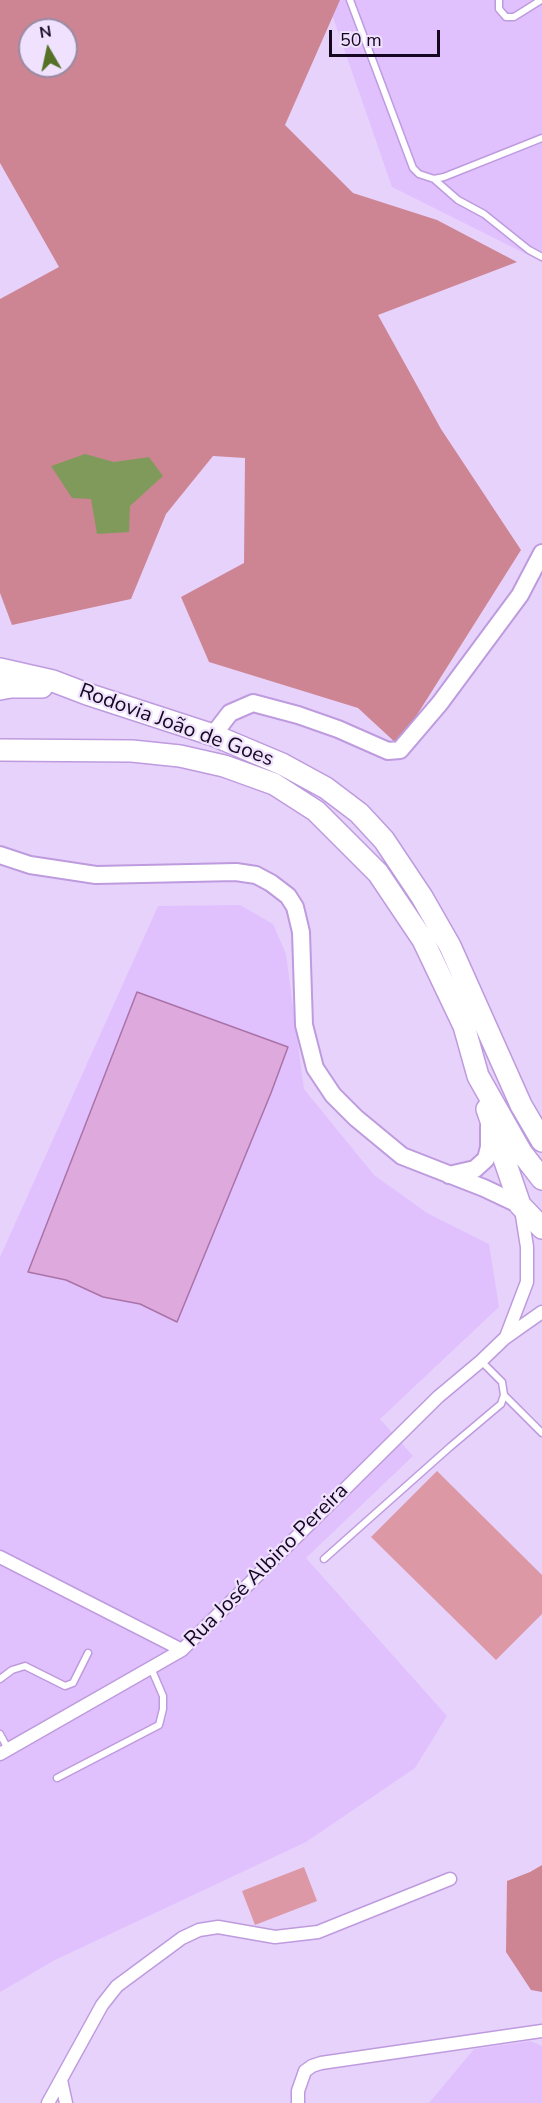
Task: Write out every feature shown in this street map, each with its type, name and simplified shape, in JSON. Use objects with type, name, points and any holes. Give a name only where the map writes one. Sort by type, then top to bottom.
[{"type":"highway","name":"Rodovia João de Goes","points":[[0,669],[53,681],[213,735],[282,764],[326,788],[359,813],[384,840],[422,897],[450,946],[521,1105],[542,1141]]},
{"type":"highway","points":[[0,689],[36,686],[87,694]]},
{"type":"highway","points":[[0,733],[37,751]]},
{"type":"highway","name":"Rodovia João de Goes","points":[[0,750],[132,752],[180,756],[224,766],[274,784],[316,810],[378,873],[423,940],[464,1026],[478,1076],[521,1152],[542,1179]]},
{"type":"highway","points":[[478,1076],[489,1119],[520,1205],[542,1228]]},
{"type":"main road","points":[[213,735],[230,712],[253,703],[338,729],[388,751],[400,750],[440,703],[520,595],[542,553]]},
{"type":"main road","points":[[0,855],[30,865],[96,875],[236,872],[256,875],[272,883],[288,896],[295,907],[301,932],[304,1025],[315,1068],[333,1095],[356,1118],[402,1156],[484,1188],[520,1205]]},
{"type":"main road","points":[[449,1175],[475,1170],[486,1159],[489,1147],[489,1119]]},
{"type":"street","name":"Rua José Albino Pereira","points":[[505,1338],[527,1282],[527,1247],[520,1205]]},
{"type":"street","name":"Rua José Albino Pereira","points":[[4,1752],[182,1650],[438,1397],[505,1338],[542,1312]]},
{"type":"street","points":[[0,1557],[182,1650]]},
{"type":"street","points":[[48,2103],[102,2005],[117,1986],[182,1938],[200,1930],[218,1927],[275,1937],[318,1932],[450,1879]]},
{"type":"street","points":[[298,2103],[298,2091],[305,2071],[321,2062],[542,2031]]},
{"type":"street","points":[[61,2080],[66,2103]]},
{"type":"lane","points":[[350,0],[413,168],[419,174],[434,179],[459,200],[484,214],[529,250],[542,257]]},
{"type":"lane","points":[[499,0],[499,9],[506,17],[514,17],[541,0]]},
{"type":"lane","points":[[434,179],[461,171],[542,138]]},
{"type":"lane","points":[[324,1560],[501,1404],[504,1395],[502,1382],[481,1361]]},
{"type":"lane","points":[[504,1395],[542,1433]]},
{"type":"lane","points":[[0,1679],[12,1670],[25,1666],[65,1686],[73,1683],[88,1653]]},
{"type":"lane","points":[[57,1778],[159,1725],[163,1696],[151,1667]]},
{"type":"lane","points":[[0,1734],[4,1752]]},
{"type":"shaded area","points":[[0,0],[340,0],[285,125],[353,193],[437,220],[517,262],[378,315],[441,429],[521,550],[398,745],[358,708],[209,662],[181,597],[244,563],[245,458],[213,456],[166,514],[131,599],[12,625],[0,593],[0,299],[59,267],[0,163]]},
{"type":"shaded area","points":[[327,0],[542,0],[542,262],[392,187]]},
{"type":"shaded area","points":[[85,454],[114,462],[149,457],[163,476],[130,506],[129,532],[97,534],[91,499],[72,498],[51,466]]},
{"type":"shaded area","points":[[240,905],[273,924],[286,954],[304,1089],[374,1175],[427,1213],[489,1244],[499,1307],[380,1419],[413,1456],[306,1558],[447,1716],[415,1768],[306,1842],[55,1960],[0,1992],[0,1257],[158,906]]},
{"type":"shaded area","points":[[437,1471],[542,1575],[542,1614],[496,1660],[371,1537]]},
{"type":"shaded area","points":[[542,1865],[542,1992],[531,1990],[506,1952],[507,1881]]},
{"type":"shaded area","points":[[304,1867],[317,1901],[255,1925],[242,1891]]},
{"type":"shaded area","points":[[531,2041],[542,2046],[542,2103],[429,2103],[474,2049]]},
{"type":"building","points":[[137,992],[288,1047],[177,1322],[140,1304],[103,1297],[66,1280],[28,1272]]}]
